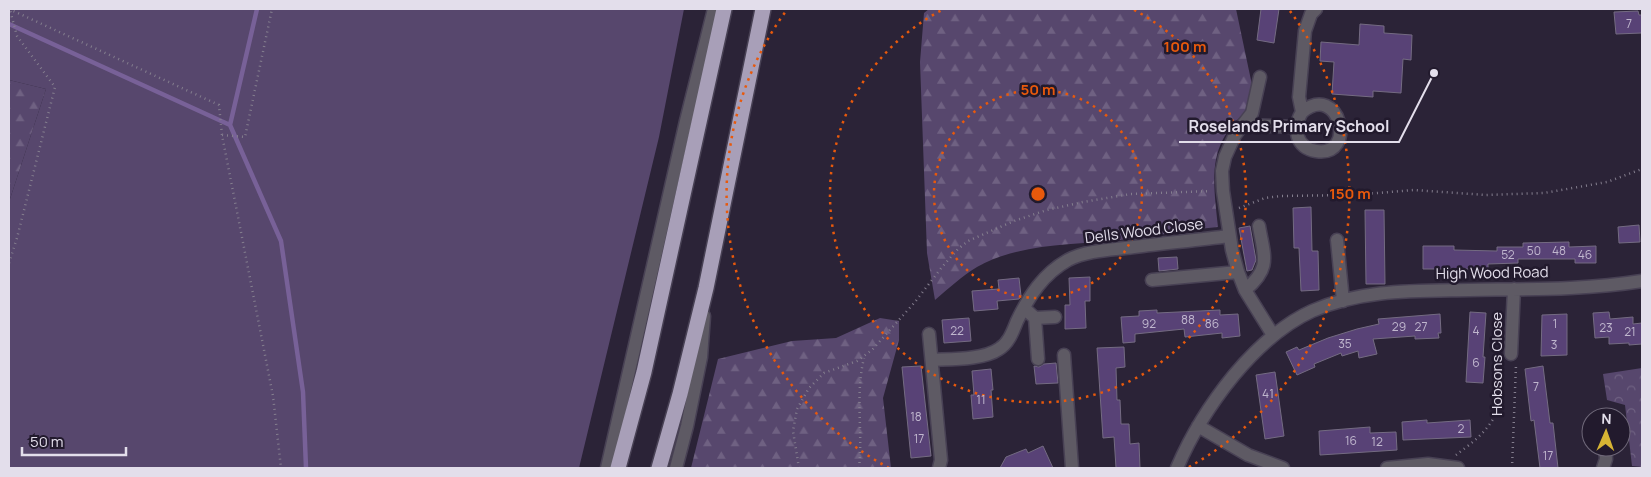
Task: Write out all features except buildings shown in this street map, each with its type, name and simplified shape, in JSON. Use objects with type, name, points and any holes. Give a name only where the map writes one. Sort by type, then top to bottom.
[{"type":"highway","points":[[618,468],[644,372],[724,9]]},
{"type":"highway","points":[[659,468],[680,394],[706,288],[763,9]]},
{"type":"street","points":[[607,468],[684,130],[714,9]]},
{"type":"street","points":[[1302,112],[1299,97],[1305,31],[1311,14],[1316,9]]},
{"type":"street","points":[[1260,77],[1252,113],[1230,142],[1225,156],[1222,171],[1223,191],[1229,236],[1238,272],[1245,290],[1273,335]]},
{"type":"street","points":[[1316,105],[1331,109],[1341,122],[1340,138],[1336,144],[1330,149],[1321,152],[1313,151],[1300,142],[1296,134],[1296,127],[1297,120],[1302,112],[1316,105]]},
{"type":"street","points":[[1243,125],[1296,127]]},
{"type":"street","points":[[1245,290],[1259,278],[1264,266],[1264,253],[1258,226]]},
{"type":"street","name":"Dells Wood Close","points":[[932,360],[982,355],[999,349],[1009,339],[1033,292],[1043,279],[1062,264],[1077,256],[1094,252],[1229,236]]},
{"type":"street","points":[[1337,240],[1343,301]]},
{"type":"street","points":[[1152,280],[1238,272]]},
{"type":"street","name":"High Wood Road","points":[[1177,468],[1198,426],[1246,360],[1273,335],[1303,316],[1343,301],[1375,294],[1407,291],[1584,287],[1642,281]]},
{"type":"street","points":[[676,468],[702,357],[706,288]]},
{"type":"street","name":"Hobsons Close","points":[[1511,354],[1514,289]]},
{"type":"street","points":[[1024,308],[1035,318],[1055,318]]},
{"type":"street","points":[[1035,318],[1038,358]]},
{"type":"street","points":[[929,334],[941,460],[939,468]]},
{"type":"street","points":[[1064,355],[1072,468]]},
{"type":"street","points":[[1198,426],[1248,455],[1283,468]]},
{"type":"street","points":[[1387,468],[1412,465],[1442,465],[1458,468]]},
{"type":"path","points":[[222,135],[245,137],[272,9]]},
{"type":"path","points":[[9,10],[218,105],[222,135],[272,396],[281,468]]},
{"type":"path","points":[[9,10],[17,36],[55,87],[17,238],[9,262]]},
{"type":"path","points":[[1226,214],[1252,202],[1281,196],[1353,195],[1414,190],[1486,195],[1544,193],[1608,182],[1642,169]]},
{"type":"path","points":[[798,468],[793,431],[797,410],[809,388],[824,373],[864,357],[891,330],[958,249],[968,242],[1001,226],[1047,210],[1110,197],[1154,192],[1223,191]]},
{"type":"path","points":[[1442,465],[1471,443],[1490,424],[1495,415],[1499,396],[1501,354],[1511,354]]},
{"type":"path","name":"Hobsons Close","points":[[1511,354],[1516,354],[1512,468]]},
{"type":"path","points":[[859,468],[861,425],[858,400],[864,357]]},
{"type":"green space","points":[[9,9],[684,9],[659,137],[579,468],[9,468],[9,202],[46,89],[9,80]]},
{"type":"green space","points":[[929,9],[1236,9],[1256,104],[1240,117],[1229,130],[1216,158],[1214,173],[1218,227],[1131,239],[1046,246],[1011,253],[977,267],[935,300],[927,253],[920,62],[924,13]]},
{"type":"green space","points":[[9,80],[46,89],[9,202]]},
{"type":"green space","points":[[880,318],[899,321],[899,340],[883,398],[891,468],[691,468],[718,359],[792,341],[836,338]]},
{"type":"green space","points":[[1642,368],[1642,467],[1632,466],[1631,407],[1625,407],[1625,405],[1607,400],[1603,374]]},
{"type":"waterway","points":[[257,9],[230,125],[281,241],[303,392],[306,468]]},
{"type":"waterway","points":[[9,24],[230,125]]},
{"type":"place","name":"Roselands Primary School","points":[[1434,73]]}]
